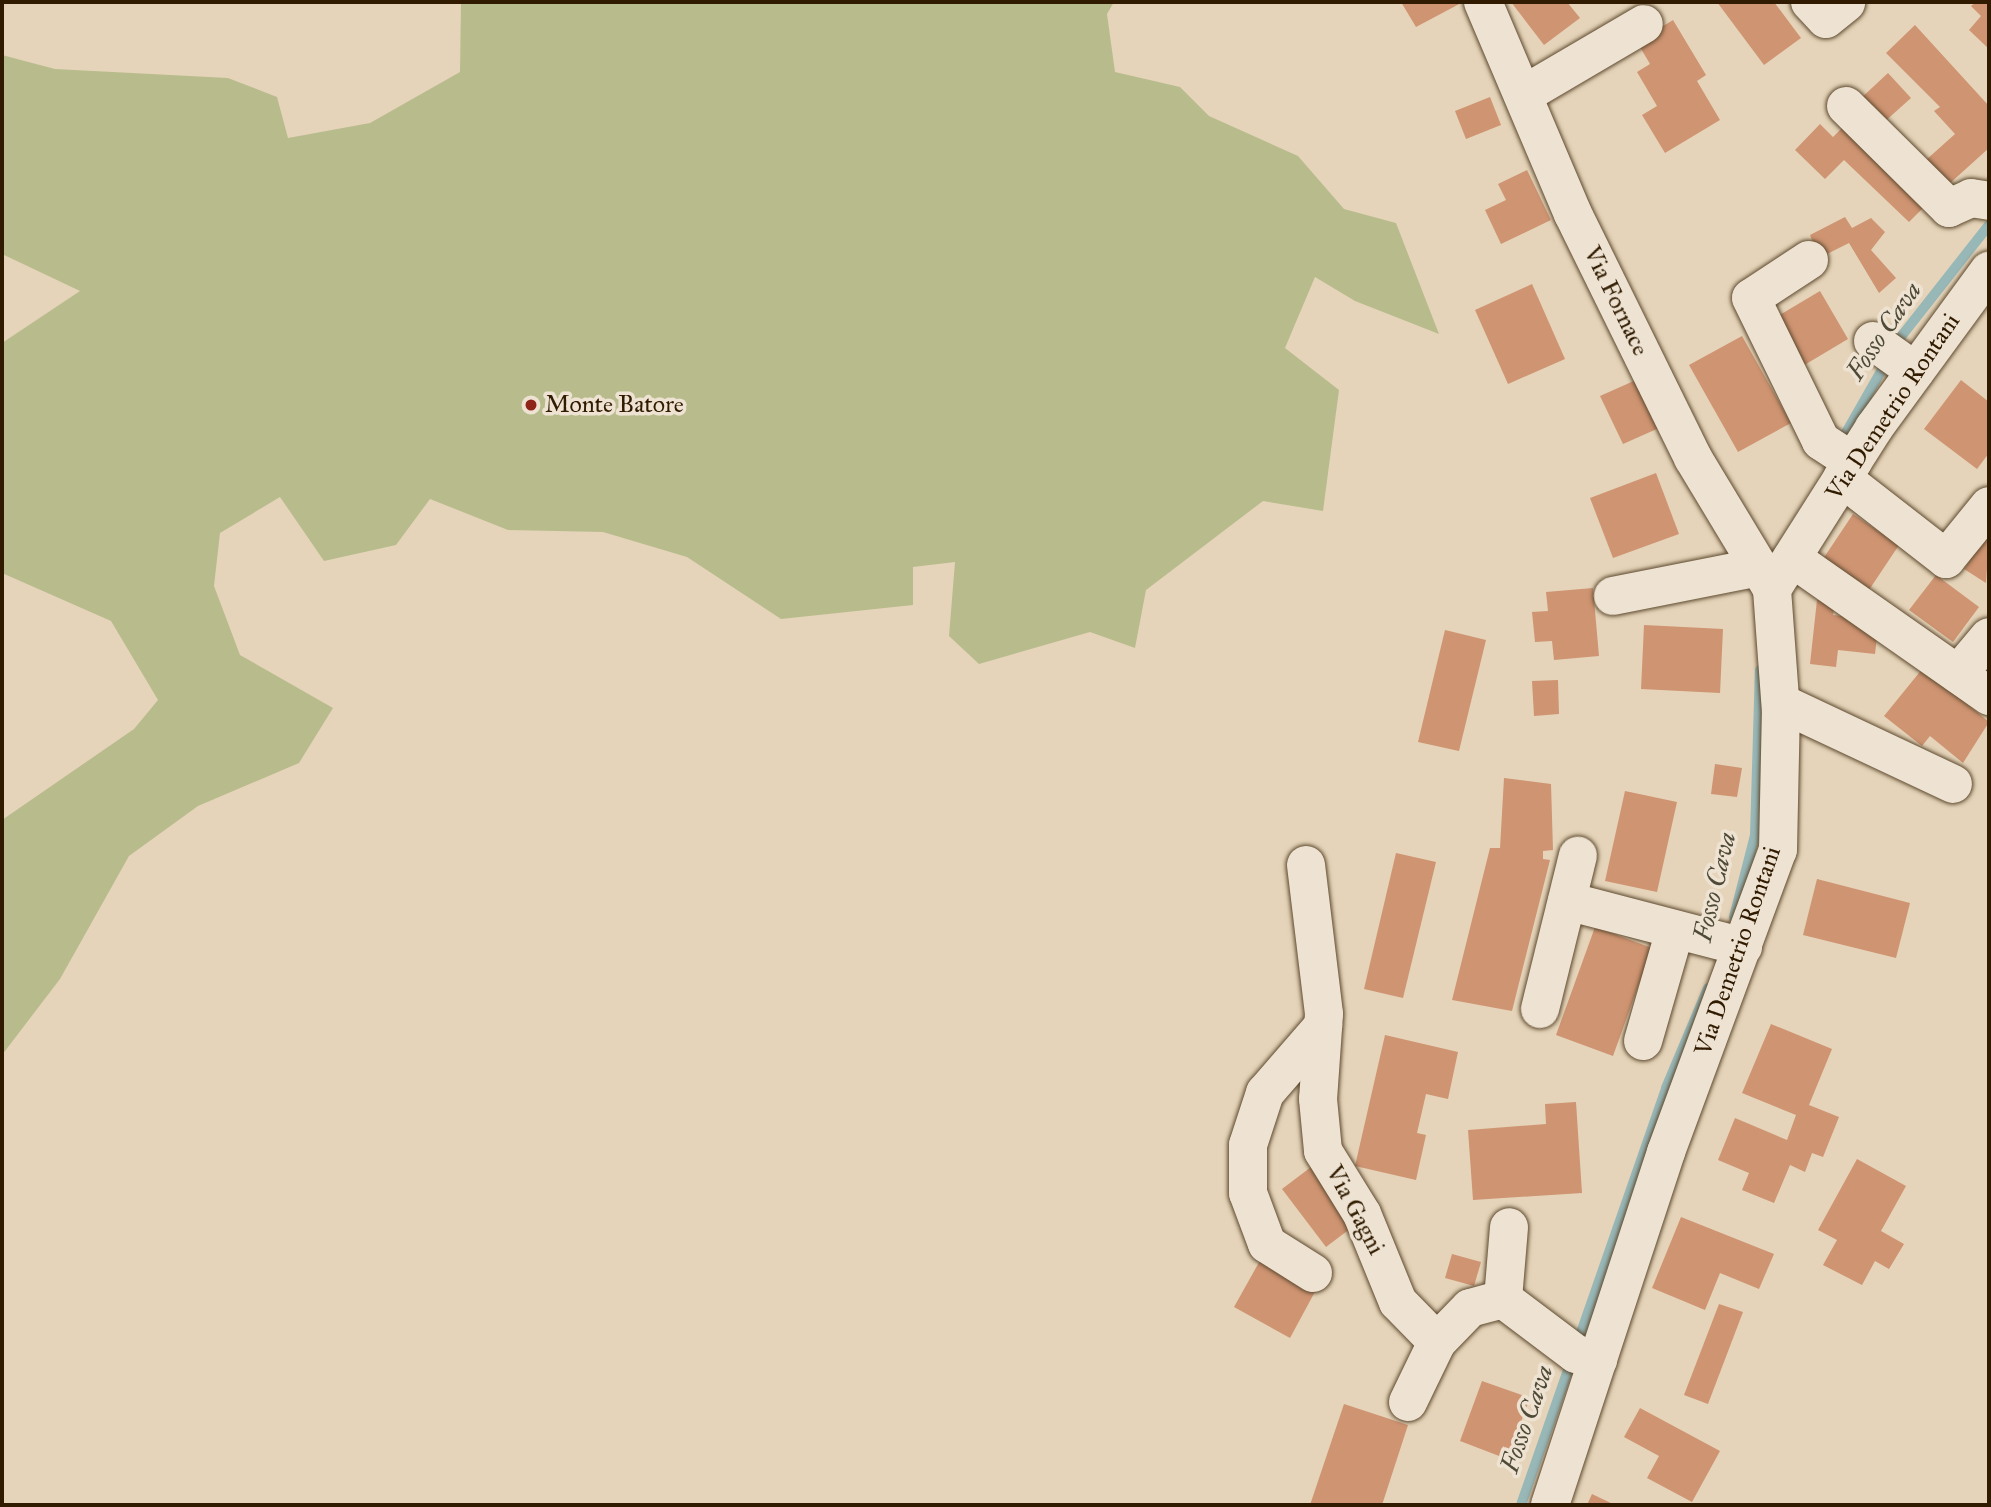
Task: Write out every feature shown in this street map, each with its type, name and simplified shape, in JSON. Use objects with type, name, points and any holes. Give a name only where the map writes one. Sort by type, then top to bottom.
[{"type":"street","name":"Via Fornace","points":[[1483,2],[1573,214],[1693,458],[1771,574]]},
{"type":"street","points":[[1810,2],[1826,19],[1846,3]]},
{"type":"street","points":[[1523,95],[1644,24]]},
{"type":"street","points":[[1846,106],[1949,208],[1972,198],[1989,201]]},
{"type":"street","points":[[1808,260],[1751,298],[1842,461],[1946,559],[1989,506]]},
{"type":"street","name":"Via Demetrio Rontani","points":[[1550,1505],[1578,1352],[1666,1152],[1717,941],[1777,850],[1780,703],[1771,574],[1842,461],[1892,355],[1989,271]]},
{"type":"street","points":[[1613,596],[1771,574],[1958,674],[1989,696]]},
{"type":"street","points":[[1958,674],[1989,637]]},
{"type":"street","points":[[1780,703],[1954,784]]},
{"type":"street","points":[[1541,1009],[1578,856]]},
{"type":"street","name":"Via Gagni","points":[[1306,865],[1319,942],[1323,1026],[1323,1151],[1362,1214],[1398,1302],[1437,1342]]},
{"type":"street","points":[[1567,901],[1717,941],[1643,1041]]},
{"type":"street","points":[[1313,1273],[1267,1244],[1248,1193],[1248,1145],[1265,1093],[1323,1026]]},
{"type":"street","points":[[1503,1299],[1509,1227]]},
{"type":"street","points":[[1503,1299],[1578,1352]]},
{"type":"street","points":[[1408,1402],[1437,1342],[1470,1308],[1503,1299]]},
{"type":"green space","points":[[461,2],[1114,2],[1107,14],[1115,72],[1180,87],[1209,116],[1298,156],[1344,209],[1396,223],[1439,334],[1355,301],[1315,277],[1285,348],[1339,390],[1323,511],[1263,501],[1146,590],[1135,648],[1090,632],[979,664],[949,636],[955,562],[913,567],[913,605],[781,619],[687,557],[603,532],[508,530],[430,499],[396,545],[324,561],[280,497],[220,533],[214,586],[240,655],[333,708],[299,763],[198,806],[129,856],[60,979],[2,1055],[2,820],[134,729],[158,700],[111,621],[2,573],[2,343],[80,291],[2,254],[2,55],[55,69],[228,78],[277,97],[288,138],[370,123],[460,72]]},
{"type":"building","points":[[1401,2],[1463,2],[1416,27]]},
{"type":"building","points":[[1511,2],[1567,2],[1580,18],[1544,45]]},
{"type":"building","points":[[1717,2],[1774,2],[1801,38],[1764,65]]},
{"type":"building","points":[[1976,2],[1989,2],[1989,49],[1969,30],[1981,16],[1971,6]]},
{"type":"building","points":[[1673,20],[1706,75],[1697,81],[1720,120],[1665,153],[1642,115],[1657,106],[1637,72],[1650,64],[1637,42]]},
{"type":"building","points":[[1915,25],[1989,106],[1989,148],[1948,185],[1926,160],[1955,134],[1934,111],[1940,107],[1886,53]]},
{"type":"building","points":[[1888,73],[1911,98],[1882,124],[1859,100]]},
{"type":"building","points":[[1490,97],[1501,125],[1466,139],[1455,111]]},
{"type":"building","points":[[1847,123],[1929,202],[1909,222],[1844,160],[1825,179],[1795,150],[1820,124],[1833,137]]},
{"type":"building","points":[[1527,170],[1551,220],[1501,244],[1485,210],[1506,200],[1498,184]]},
{"type":"building","points":[[1845,217],[1852,228],[1871,218],[1885,232],[1871,250],[1896,278],[1879,293],[1849,243],[1819,258],[1810,235]]},
{"type":"building","points":[[1532,284],[1565,359],[1508,384],[1475,310]]},
{"type":"building","points":[[1820,291],[1848,339],[1801,367],[1773,319]]},
{"type":"building","points":[[1742,336],[1791,423],[1738,452],[1689,365]]},
{"type":"building","points":[[1636,380],[1659,428],[1623,444],[1600,396]]},
{"type":"building","points":[[1961,380],[1989,402],[1989,453],[1977,469],[1924,429]]},
{"type":"building","points":[[1656,473],[1679,534],[1613,558],[1590,498]]},
{"type":"building","points":[[1853,514],[1899,545],[1867,593],[1821,562]]},
{"type":"building","points":[[1985,537],[1989,540],[1986,583],[1964,569]]},
{"type":"building","points":[[1936,575],[1979,607],[1953,642],[1909,610]]},
{"type":"building","points":[[1593,588],[1599,656],[1554,660],[1552,641],[1535,642],[1532,612],[1548,611],[1546,592]]},
{"type":"building","points":[[1817,600],[1835,601],[1833,615],[1879,620],[1875,654],[1838,650],[1836,667],[1810,664]]},
{"type":"building","points":[[1644,625],[1723,629],[1720,693],[1641,689]]},
{"type":"building","points":[[1445,630],[1486,640],[1459,751],[1418,742]]},
{"type":"building","points":[[1923,668],[1989,722],[1963,763],[1930,736],[1922,746],[1884,716]]},
{"type":"building","points":[[1558,680],[1559,714],[1534,716],[1532,681]]},
{"type":"building","points":[[1715,764],[1742,768],[1737,797],[1711,794]]},
{"type":"building","points":[[1504,778],[1551,784],[1553,850],[1543,851],[1543,859],[1550,860],[1512,1011],[1452,1000],[1490,848],[1500,848]]},
{"type":"building","points":[[1625,791],[1677,802],[1657,892],[1605,881]]},
{"type":"building","points":[[1396,853],[1436,862],[1403,998],[1364,989]]},
{"type":"building","points":[[1817,879],[1910,903],[1896,958],[1803,935]]},
{"type":"building","points":[[1595,927],[1652,948],[1613,1056],[1556,1035]]},
{"type":"building","points":[[1771,1024],[1832,1049],[1809,1105],[1839,1117],[1823,1157],[1812,1153],[1805,1172],[1790,1165],[1774,1203],[1742,1190],[1749,1173],[1718,1160],[1735,1118],[1787,1140],[1796,1115],[1742,1093]]},
{"type":"building","points":[[1385,1035],[1458,1052],[1448,1099],[1426,1094],[1417,1133],[1426,1135],[1416,1180],[1355,1166]]},
{"type":"building","points":[[1576,1102],[1582,1193],[1473,1200],[1468,1130],[1546,1124],[1545,1104]]},
{"type":"building","points":[[1857,1159],[1906,1186],[1881,1231],[1904,1244],[1889,1269],[1875,1261],[1862,1285],[1823,1265],[1837,1240],[1818,1230]]},
{"type":"building","points":[[1315,1164],[1359,1222],[1326,1247],[1282,1189]]},
{"type":"building","points":[[1681,1217],[1774,1254],[1759,1289],[1720,1273],[1705,1310],[1652,1288]]},
{"type":"building","points":[[1452,1254],[1481,1262],[1474,1286],[1445,1278]]},
{"type":"building","points":[[1262,1257],[1317,1288],[1290,1338],[1234,1307]]},
{"type":"building","points":[[1719,1304],[1743,1312],[1708,1404],[1684,1395]]},
{"type":"building","points":[[1482,1381],[1530,1398],[1507,1459],[1460,1441]]},
{"type":"building","points":[[1344,1404],[1408,1425],[1382,1505],[1310,1505]]},
{"type":"building","points":[[1640,1408],[1720,1451],[1692,1502],[1647,1478],[1659,1456],[1624,1437]]},
{"type":"building","points":[[1592,1494],[1615,1505],[1587,1505]]},
{"type":"waterway","name":"Fosso Cava","points":[[1839,445],[1900,338],[1989,225]]},
{"type":"waterway","name":"Fosso Cava","points":[[1734,917],[1755,835],[1760,670]]},
{"type":"waterway","name":"Fosso Cava","points":[[1521,1505],[1666,1088],[1708,988]]},
{"type":"place","name":"Monte Batore","points":[[531,405]]}]
